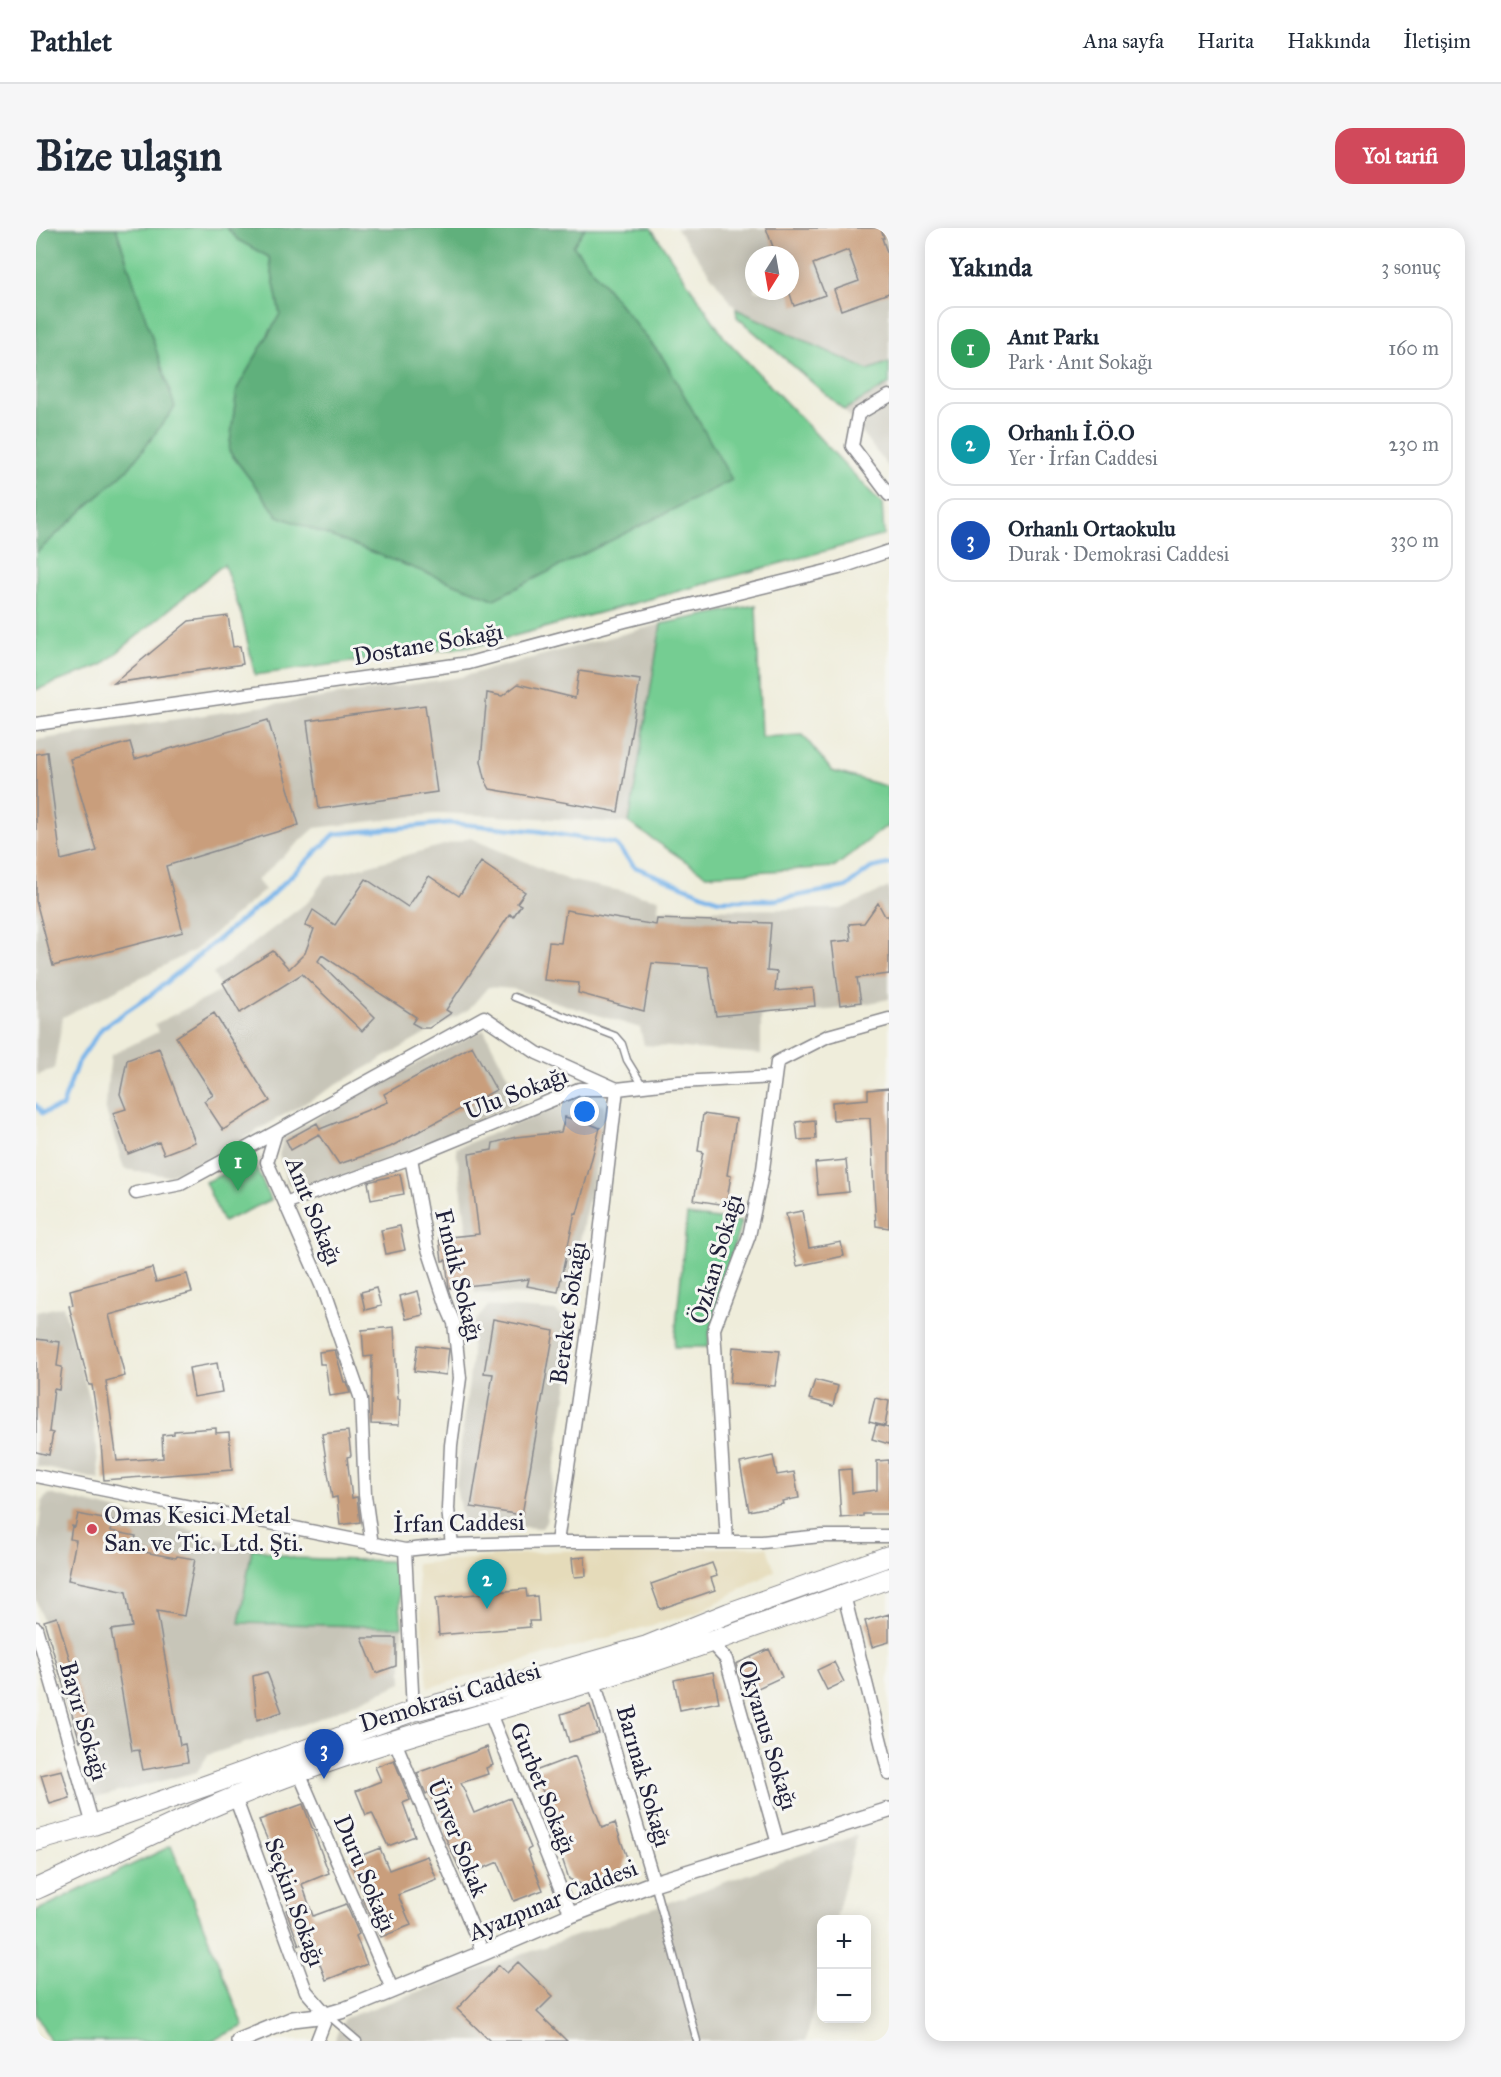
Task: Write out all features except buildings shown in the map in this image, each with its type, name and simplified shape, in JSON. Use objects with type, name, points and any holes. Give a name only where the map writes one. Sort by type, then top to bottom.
[{"type":"main road","name":"Demokrasi Caddesi","points":[[36,1841],[93,1825],[413,1711],[647,1646],[729,1613],[889,1556]]},
{"type":"main road","name":"Demokrasi Caddesi","points":[[36,1889],[235,1797],[299,1773],[394,1739],[594,1681],[711,1643],[889,1578]]},
{"type":"street","points":[[889,396],[858,414],[852,446],[889,495]]},
{"type":"street","name":"Dostane Sokağı","points":[[36,724],[469,663],[625,621],[839,568],[889,550]]},
{"type":"street","name":"Anıt Sokağı","points":[[372,1545],[365,1495],[361,1399],[322,1287],[267,1162],[276,1132],[484,1017],[537,1053],[617,1089]]},
{"type":"street","name":"Özkan Sokağı","points":[[726,1541],[714,1329],[749,1236],[763,1169],[777,1062],[828,1036],[889,1018]]},
{"type":"street","name":"Ulu Sokağı","points":[[285,1203],[411,1158],[579,1089],[617,1089],[679,1082],[774,1077]]},
{"type":"street","name":"Bereket Sokağı","points":[[557,1542],[591,1310],[617,1089]]},
{"type":"street","points":[[136,1193],[181,1184],[276,1132]]},
{"type":"street","name":"Fındık Sokağı","points":[[411,1158],[427,1246],[454,1323],[460,1378],[451,1445],[448,1509],[452,1545]]},
{"type":"street","name":"İrfan Caddesi","points":[[36,1476],[405,1551],[452,1545],[557,1542],[762,1542],[821,1536],[889,1536]]},
{"type":"street","points":[[405,1551],[413,1711]]},
{"type":"street","points":[[844,1595],[889,1774]]},
{"type":"street","name":"Bayır Sokağı","points":[[36,1628],[93,1825]]},
{"type":"street","name":"Okyanus Sokağı","points":[[711,1643],[726,1659],[778,1844]]},
{"type":"street","name":"Barınak Sokağı","points":[[594,1681],[654,1883]]},
{"type":"street","name":"Gurbet Sokağı","points":[[489,1711],[571,1914]]},
{"type":"street","name":"Ünver Sokak","points":[[394,1739],[483,1953]]},
{"type":"street","name":"Duru Sokağı","points":[[299,1773],[392,1989]]},
{"type":"street","name":"Seçkin Sokağı","points":[[235,1797],[306,1990],[327,2014]]},
{"type":"street","name":"Ayazpınar Caddesi","points":[[239,2041],[293,2019],[327,2014],[483,1953],[571,1914],[654,1883],[889,1810]]},
{"type":"street","points":[[317,2041],[327,2014]]},
{"type":"lane","points":[[514,997],[615,1036],[622,1044],[627,1060],[644,1086]]},
{"type":"lane","points":[[654,1883],[697,2041]]},
{"type":"lane","points":[[327,2014],[358,2041]]},
{"type":"shaded area","points":[[676,228],[889,228],[889,468],[844,410],[737,317],[736,309]]},
{"type":"shaded area","points":[[661,624],[629,823],[442,813],[315,828],[257,880],[265,890],[195,950],[63,1017],[54,1069],[38,1075],[36,1071],[36,740],[460,677]]},
{"type":"shaded area","points":[[470,838],[568,880],[659,899],[658,910],[841,909],[889,887],[889,999],[840,1009],[761,1016],[761,1054],[644,1045],[640,1028],[513,989],[488,987],[469,1009],[218,1153],[168,1176],[124,1169],[105,1107],[111,1055],[158,1032],[155,1024],[223,990],[213,974],[309,901],[326,877]]},
{"type":"shaded area","points":[[484,1030],[521,1102],[405,1152],[301,1192],[287,1183],[279,1155],[283,1138],[368,1088]]},
{"type":"shaded area","points":[[586,1098],[604,1106],[604,1134],[584,1219],[571,1292],[557,1296],[475,1293],[456,1148],[561,1106],[569,1100]]},
{"type":"shaded area","points":[[63,1306],[92,1407],[100,1480],[36,1466],[36,1312]]},
{"type":"shaded area","points":[[488,1306],[555,1311],[577,1327],[546,1522],[542,1528],[463,1524],[456,1487],[472,1356],[471,1326]]},
{"type":"shaded area","points":[[49,1494],[149,1518],[252,1548],[239,1623],[402,1628],[402,1683],[313,1721],[208,1755],[197,1772],[95,1798],[36,1599],[36,1556],[42,1501]]},
{"type":"shaded area","points":[[767,1547],[775,1571],[699,1612],[428,1688],[416,1564],[553,1551]]},
{"type":"shaded area","points":[[857,1835],[837,1915],[817,1915],[817,1996],[806,2041],[333,2041],[345,2018]]},
{"type":"green space","points":[[36,228],[116,228],[175,407],[130,467],[36,553]]},
{"type":"green space","points":[[116,228],[227,228],[238,240],[269,257],[280,314],[237,389],[229,451],[278,516],[494,599],[731,480],[663,358],[573,246],[585,228],[651,228],[724,337],[882,504],[884,535],[485,644],[255,675],[242,617],[224,564],[102,665],[36,690],[36,553],[130,467],[174,407]]},
{"type":"green space","points":[[227,228],[585,228],[573,246],[663,358],[732,480],[494,599],[278,516],[229,451],[237,389],[280,314],[269,257],[238,240]]},
{"type":"green space","points":[[736,309],[868,370],[889,362],[889,384],[844,410],[737,317]]},
{"type":"green space","points":[[756,605],[761,737],[803,735],[832,771],[889,787],[889,827],[884,828],[835,867],[706,875],[629,823],[661,624]]},
{"type":"green space","points":[[253,1161],[271,1200],[223,1222],[205,1182]]},
{"type":"green space","points":[[687,1215],[741,1222],[708,1347],[674,1347]]},
{"type":"green space","points":[[252,1548],[294,1558],[390,1561],[397,1570],[402,1627],[239,1623]]},
{"type":"green space","points":[[171,1846],[244,2026],[211,2041],[50,2041],[36,2013],[36,1911]]},
{"type":"waterway","points":[[36,1105],[42,1113],[62,1107],[77,1064],[102,1028],[152,994],[268,898],[335,834],[449,823],[538,831],[615,844],[635,867],[718,900],[774,900],[846,887],[871,868],[889,864]]},
{"type":"place","name":"Anıt Parkı","points":[[238,1191]]},
{"type":"place","name":"Omas Kesici Metal San. ve Tic. Ltd. Şti.","points":[[92,1529]]},
{"type":"place","name":"Orhanlı İ.Ö.O","points":[[487,1609]]},
{"type":"place","name":"Orhanlı Ortaokulu","points":[[324,1779]]}]
